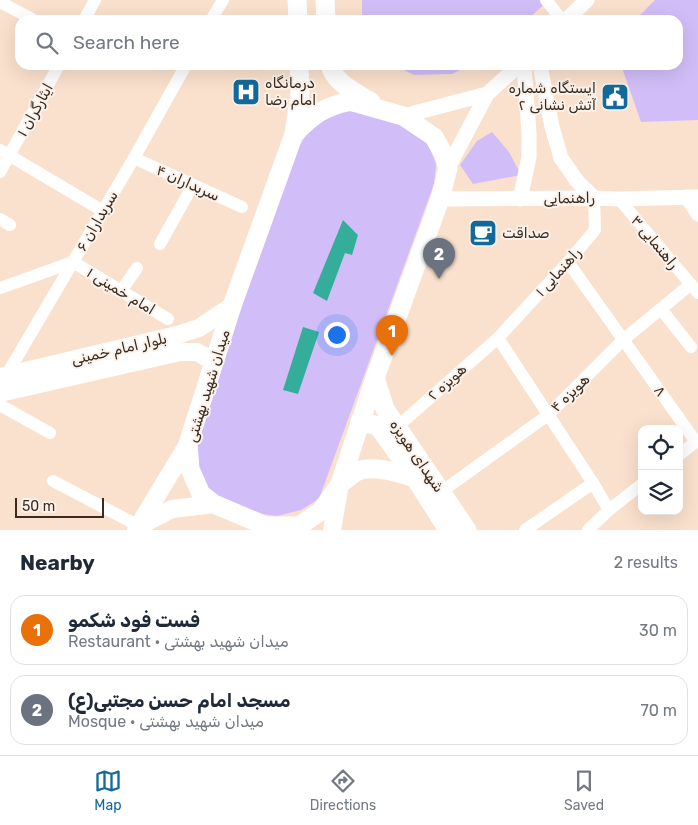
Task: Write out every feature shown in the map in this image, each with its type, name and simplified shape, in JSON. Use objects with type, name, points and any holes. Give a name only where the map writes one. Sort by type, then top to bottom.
[{"type":"main road","points":[[297,0],[298,15]]},
{"type":"main road","points":[[325,0],[326,15]]},
{"type":"main road","points":[[294,134],[300,94],[299,70]]},
{"type":"main road","points":[[332,70],[344,86],[385,110]]},
{"type":"main road","name":"میدان شهید بهشتی","points":[[350,101],[385,110],[403,116],[434,137],[443,153],[448,168],[440,199],[375,378],[340,484],[321,511],[299,526],[267,529],[214,504],[201,494],[190,469],[188,444],[232,306],[294,134],[314,115],[350,101]]},
{"type":"main road","name":"بلوار امام خمینی","points":[[0,393],[199,328],[232,306]]},
{"type":"main road","name":"بلوار امام خمینی","points":[[3,376],[180,352],[197,352],[214,362]]},
{"type":"main road","name":"شهدای هویزه","points":[[375,378],[381,417],[415,478],[448,530]]},
{"type":"main road","name":"شهدای هویزه","points":[[360,421],[381,417],[397,427],[467,530]]},
{"type":"main road","points":[[137,528],[188,444]]},
{"type":"main road","points":[[332,530],[340,484],[357,472],[364,470],[390,470],[415,478]]},
{"type":"main road","points":[[137,528],[172,509],[214,504]]},
{"type":"street","points":[[87,15],[95,0]]},
{"type":"street","points":[[214,15],[223,0]]},
{"type":"street","points":[[546,0],[558,15]]},
{"type":"street","points":[[571,15],[587,0]]},
{"type":"street","points":[[0,2],[25,15]]},
{"type":"street","name":"ایثارگران ۱","points":[[0,172],[5,153],[56,70]]},
{"type":"street","name":"سربداران ۶","points":[[3,376],[73,262],[183,70]]},
{"type":"street","points":[[448,168],[487,94],[513,70]]},
{"type":"street","points":[[520,199],[529,157],[524,70]]},
{"type":"street","points":[[541,70],[552,127],[561,158],[577,181],[594,198]]},
{"type":"street","points":[[403,116],[487,94]]},
{"type":"street","points":[[5,153],[103,211]]},
{"type":"street","name":"سربداران ۴","points":[[134,158],[242,207]]},
{"type":"street","points":[[160,244],[193,185]]},
{"type":"street","points":[[693,197],[698,214]]},
{"type":"street","name":"راهنمایی","points":[[440,199],[693,197]]},
{"type":"street","name":"راهنمایی ۱","points":[[498,338],[595,230],[594,198]]},
{"type":"street","name":"راهنمایی ۳","points":[[619,199],[694,288]]},
{"type":"street","points":[[0,288],[73,262]]},
{"type":"street","name":"امام خمینی ۱","points":[[73,262],[168,319]]},
{"type":"street","name":"۸","points":[[568,262],[697,441]]},
{"type":"street","points":[[122,291],[137,268]]},
{"type":"street","name":"هویزه ۴","points":[[441,492],[548,415],[623,340],[661,309],[694,288]]},
{"type":"street","points":[[661,309],[691,347]]},
{"type":"street","points":[[498,338],[609,510]]},
{"type":"street","name":"هویزه ۲","points":[[397,427],[498,338]]},
{"type":"street","points":[[0,404],[50,433]]},
{"type":"street","points":[[683,452],[697,441]]},
{"type":"street","points":[[52,481],[137,528]]},
{"type":"street","points":[[526,530],[593,483]]},
{"type":"street","points":[[597,527],[609,510],[638,487]]},
{"type":"shaded area","points":[[362,0],[549,0],[532,15],[362,15]]},
{"type":"shaded area","points":[[655,0],[698,0],[698,120],[641,122],[623,70],[683,70],[683,15],[640,15]]},
{"type":"shaded area","points":[[404,70],[460,70],[452,74],[414,75]]},
{"type":"shaded area","points":[[337,111],[365,112],[409,128],[428,143],[436,164],[434,184],[319,499],[301,510],[277,516],[245,512],[217,499],[198,476],[196,441],[293,154],[310,130]],"holes":[[[343,221],[358,235],[351,255],[345,252],[327,301]]]},
{"type":"shaded area","points":[[492,132],[509,152],[521,175],[473,184],[460,165],[477,141]]},
{"type":"water","points":[[343,220],[358,235],[352,255],[345,253],[327,301],[313,293]]},
{"type":"water","points":[[303,327],[319,332],[298,394],[283,390]]},
{"type":"place","name":"درمانگاه امام رضا","points":[[246,92]]},
{"type":"place","name":"ایستگاه شماره ۲ آتش نشانی","points":[[615,97]]},
{"type":"place","name":"صداقت","points":[[483,233]]},
{"type":"place","name":"مسجد امام حسن مجتبی(ع)","points":[[439,279]]},
{"type":"place","name":"فست فود شکمو","points":[[392,356]]}]
